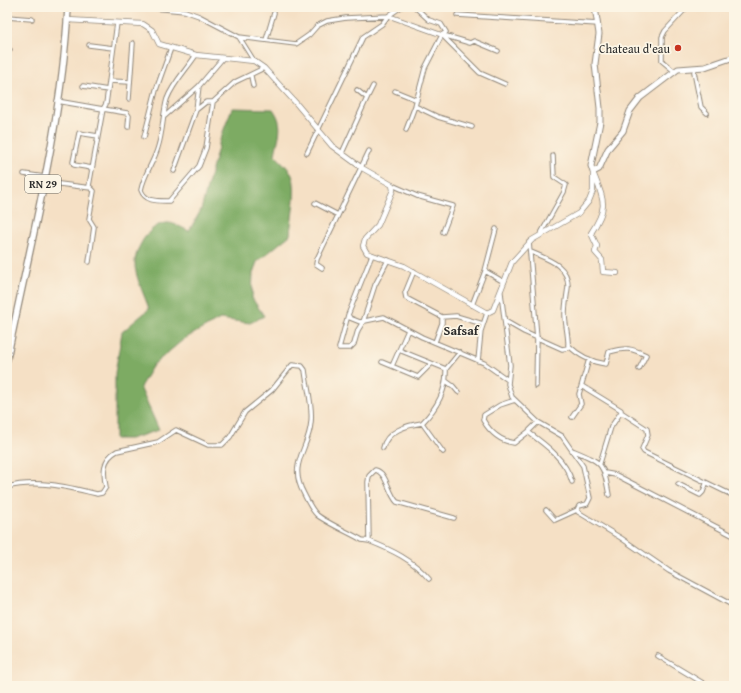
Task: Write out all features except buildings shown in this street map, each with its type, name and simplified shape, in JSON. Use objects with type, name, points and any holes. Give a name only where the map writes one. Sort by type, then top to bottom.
[{"type":"main road","name":"RN 29","points":[[7,355],[44,180],[62,75],[68,7]]},
{"type":"main road","points":[[596,7],[599,34],[595,64],[600,108],[600,122],[590,166],[593,172],[601,166],[608,149],[623,130],[634,104],[674,71],[683,68],[695,68],[712,65],[734,57]]},
{"type":"street","points":[[143,7],[185,12],[199,16],[239,37],[296,44],[317,26],[327,21],[346,18],[388,16],[442,35],[470,43],[474,41],[498,51]]},
{"type":"street","points":[[307,153],[363,37],[382,24],[388,16],[400,7]]},
{"type":"street","points":[[406,130],[416,106],[425,68],[442,35],[446,32],[441,24],[429,20],[415,7]]},
{"type":"street","points":[[674,71],[662,61],[662,37],[667,27],[688,7]]},
{"type":"street","points":[[266,40],[274,14]]},
{"type":"street","points":[[457,15],[598,24]]},
{"type":"street","points":[[7,17],[32,19]]},
{"type":"street","points":[[67,20],[143,24],[152,30],[159,44],[196,55],[222,59],[254,61]]},
{"type":"street","points":[[89,262],[94,227],[89,219],[94,191],[89,186],[103,109],[106,104],[117,23]]},
{"type":"street","points":[[442,35],[480,73],[505,84]]},
{"type":"street","points":[[239,37],[254,61],[264,68],[332,146],[342,154],[362,168],[392,185],[417,196],[453,206],[443,232]]},
{"type":"street","points":[[129,99],[134,43]]},
{"type":"street","points":[[89,44],[113,48]]},
{"type":"street","points":[[144,137],[156,90],[171,48]]},
{"type":"street","points":[[196,55],[170,93],[167,100],[159,145],[154,159],[147,171],[141,190],[148,199],[169,202],[199,166],[206,148],[214,102],[235,82],[251,76],[264,68]]},
{"type":"street","points":[[165,116],[199,86],[222,59]]},
{"type":"street","points":[[695,68],[694,72],[701,107],[707,112]]},
{"type":"street","points":[[251,76],[253,86]]},
{"type":"street","points":[[109,81],[130,82]]},
{"type":"street","points":[[83,86],[108,90]]},
{"type":"street","points":[[174,171],[196,110],[199,86]]},
{"type":"street","points":[[342,154],[373,86]]},
{"type":"street","points":[[357,90],[367,98]]},
{"type":"street","points":[[395,91],[417,100]]},
{"type":"street","points":[[57,102],[127,113],[129,116],[128,127]]},
{"type":"street","points":[[196,110],[206,102],[214,102]]},
{"type":"street","points":[[416,106],[438,117],[472,127]]},
{"type":"street","points":[[92,168],[74,165],[73,162],[79,133],[98,136]]},
{"type":"street","points":[[322,268],[316,264],[317,259],[369,151]]},
{"type":"street","points":[[540,235],[564,192],[566,185],[554,177],[553,156]]},
{"type":"street","points":[[478,361],[483,324],[487,313],[493,310],[512,262],[529,242],[579,213],[589,201],[594,191],[593,172]]},
{"type":"street","points":[[593,172],[604,200],[600,220],[591,233],[597,246],[595,252],[602,260],[604,272],[617,273]]},
{"type":"street","points":[[24,174],[44,180],[91,188]]},
{"type":"street","points":[[392,185],[393,190],[378,225],[365,239],[363,246],[368,253],[414,271],[487,313]]},
{"type":"street","points":[[315,203],[338,215]]},
{"type":"street","points":[[472,305],[485,271],[496,229]]},
{"type":"street","points":[[529,242],[537,338],[536,386]]},
{"type":"street","points":[[505,321],[537,338],[562,349],[566,349],[568,344],[565,313],[568,280],[566,273],[559,266],[540,255],[531,252]]},
{"type":"street","points":[[372,255],[348,315],[338,348],[350,348],[354,344],[375,285],[388,260]]},
{"type":"street","points":[[414,271],[405,293],[406,298],[442,317],[456,316],[483,324]]},
{"type":"street","points":[[485,271],[504,282]]},
{"type":"street","points":[[500,291],[510,365],[508,384],[515,400],[538,422],[562,436],[582,466],[590,498],[587,504],[579,506],[577,510],[555,520],[546,510]]},
{"type":"street","points":[[348,315],[354,321],[363,322],[384,317],[408,330],[478,361],[508,380]]},
{"type":"street","points":[[435,342],[442,323],[442,317]]},
{"type":"street","points":[[392,366],[408,330]]},
{"type":"street","points":[[568,344],[577,354],[606,364],[609,352],[622,348],[634,349],[646,355],[639,368]]},
{"type":"street","points":[[399,350],[446,370]]},
{"type":"street","points":[[383,448],[385,440],[392,433],[409,424],[422,423],[439,402],[446,380],[446,370],[460,352]]},
{"type":"street","points":[[572,417],[581,404],[579,394],[589,359]]},
{"type":"street","points":[[382,362],[418,377],[431,364]]},
{"type":"street","points":[[7,487],[22,483],[43,484],[97,494],[102,493],[106,487],[104,467],[112,454],[117,451],[158,442],[176,430],[208,445],[222,445],[230,437],[245,412],[272,390],[292,365],[302,366],[305,370],[312,413],[311,424],[298,464],[297,476],[300,486],[310,506],[318,516],[362,540],[369,541],[395,551],[421,570],[429,580]]},
{"type":"street","points":[[446,380],[458,392]]},
{"type":"street","points":[[582,386],[621,410],[647,429],[648,434],[642,449],[644,452],[685,471],[706,484],[734,496]]},
{"type":"street","points":[[515,400],[500,405],[484,415],[482,420],[488,429],[506,442],[514,443],[538,422]]},
{"type":"street","points":[[600,463],[611,427],[622,412]]},
{"type":"street","points":[[422,423],[444,452]]},
{"type":"street","points":[[528,432],[555,454],[570,474],[572,482]]},
{"type":"street","points":[[570,449],[600,463],[605,472],[609,495]]},
{"type":"street","points":[[369,541],[368,482],[369,476],[375,470],[380,471],[384,476],[390,495],[397,502],[454,518]]},
{"type":"street","points":[[605,472],[616,475],[734,536]]},
{"type":"street","points":[[678,484],[700,495],[706,484]]},
{"type":"street","points":[[577,510],[643,552],[668,571],[734,606]]},
{"type":"street","points":[[658,656],[708,686]]},
{"type":"green space","points":[[232,108],[273,109],[277,115],[280,126],[275,155],[288,169],[294,181],[290,235],[257,262],[253,273],[252,298],[264,316],[250,323],[220,319],[184,339],[153,365],[140,387],[159,430],[130,439],[115,439],[115,373],[122,332],[149,309],[136,273],[135,262],[138,250],[149,232],[160,224],[172,223],[189,231],[201,210],[220,140]]},
{"type":"place","name":"Chateau d'eau","points":[[678,48]]},
{"type":"district","name":"Safsaf","points":[[461,330]]}]
